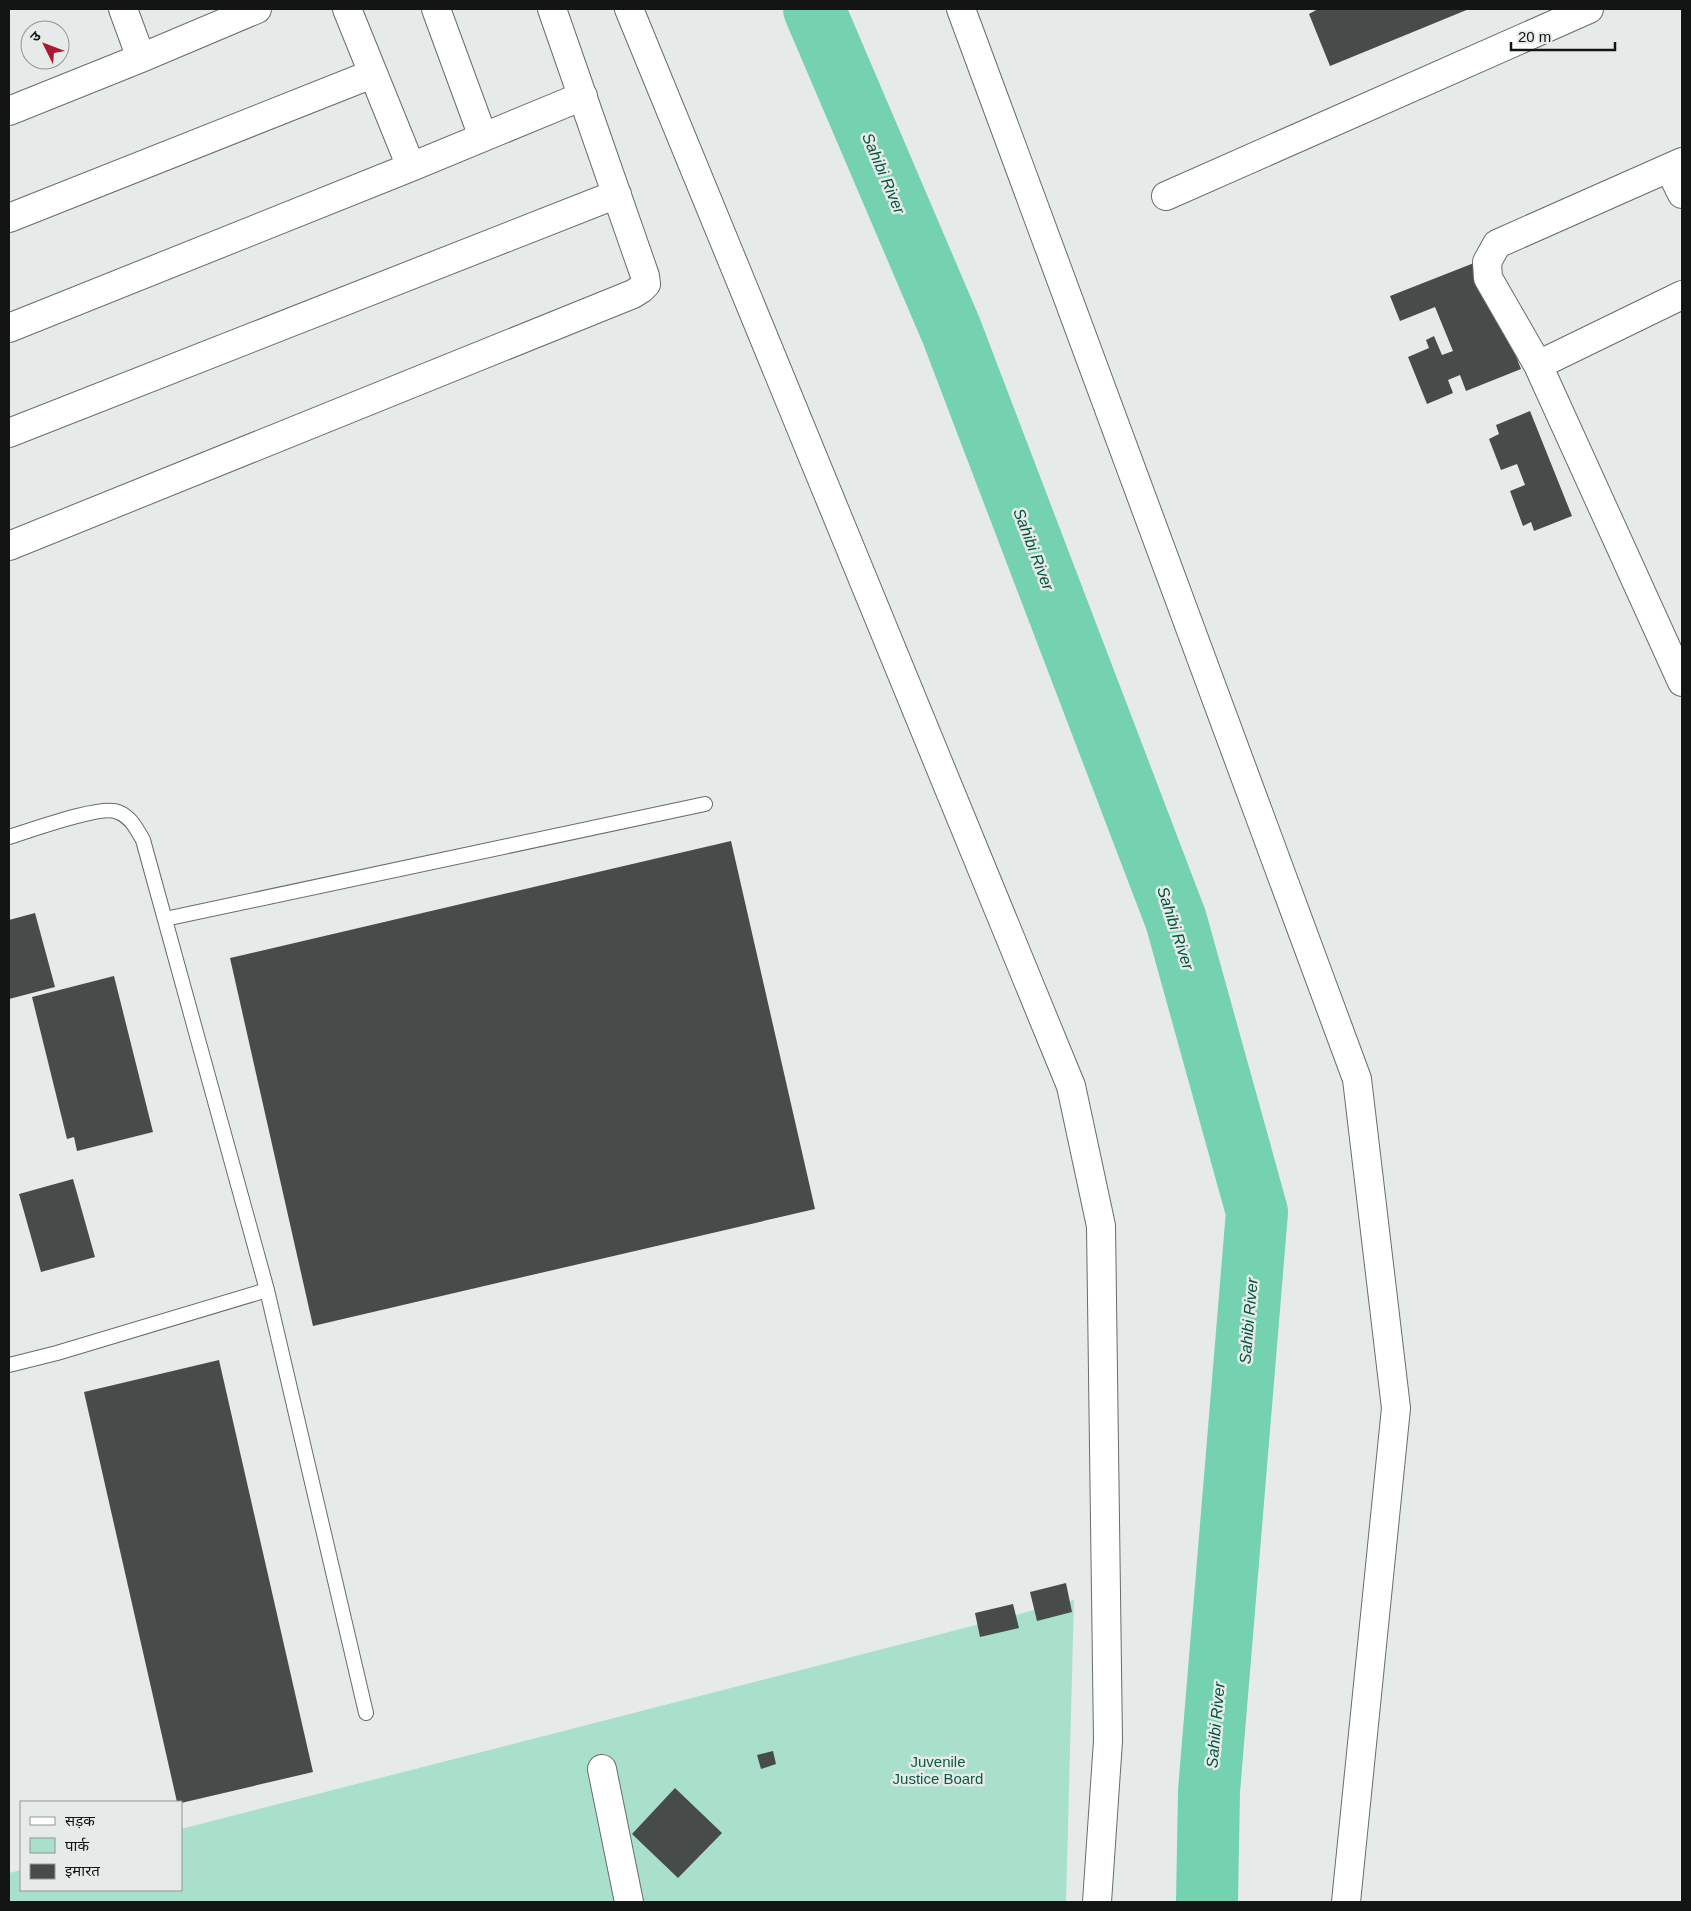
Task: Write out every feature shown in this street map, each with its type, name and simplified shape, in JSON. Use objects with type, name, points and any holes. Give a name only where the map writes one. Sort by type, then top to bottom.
[{"type":"street","points":[[123,9],[141,58]]},
{"type":"street","points":[[9,111],[257,9]]},
{"type":"street","points":[[347,9],[411,167]]},
{"type":"street","points":[[436,9],[483,137]]},
{"type":"street","points":[[9,546],[641,290],[646,284],[645,276],[552,9]]},
{"type":"street","points":[[629,9],[1071,1086],[1101,1226],[1108,1742],[1097,1902]]},
{"type":"street","points":[[961,9],[1357,1079],[1396,1408],[1346,1902]]},
{"type":"street","points":[[1166,196],[1589,9]]},
{"type":"street","points":[[9,218],[372,74]]},
{"type":"street","points":[[9,328],[583,96]]},
{"type":"street","points":[[1682,194],[1676,165],[1497,244],[1487,262],[1488,278],[1538,365],[1682,682]]},
{"type":"street","points":[[9,434],[617,194]]},
{"type":"street","points":[[1538,365],[1682,295]]},
{"type":"street","points":[[602,1769],[629,1902]]},
{"type":"lane","points":[[165,919],[705,804]]},
{"type":"lane","points":[[9,837],[100,810],[117,811],[132,821],[143,840],[267,1290],[366,1714]]},
{"type":"lane","points":[[9,1365],[57,1353],[267,1290]]},
{"type":"green space","name":"Juvenile Justice Board","points":[[1074,1600],[1066,1902],[9,1902],[9,1873],[20,1870],[20,1891],[182,1891],[182,1829]]},
{"type":"building","points":[[1318,9],[1469,9],[1330,66],[1309,14]]},
{"type":"building","points":[[1479,261],[1521,369],[1466,391],[1460,375],[1448,380],[1453,393],[1427,404],[1408,357],[1429,348],[1426,340],[1434,336],[1442,355],[1453,351],[1435,307],[1400,321],[1390,296]]},
{"type":"building","points":[[1530,411],[1572,516],[1534,531],[1531,522],[1523,526],[1510,491],[1525,485],[1517,464],[1501,470],[1489,439],[1499,434],[1496,425]]},
{"type":"building","points":[[731,841],[815,1209],[313,1326],[230,958]]},
{"type":"building","points":[[35,913],[55,987],[9,999],[9,920]]},
{"type":"building","points":[[114,976],[153,1132],[77,1151],[74,1137],[67,1139],[32,997]]},
{"type":"building","points":[[73,1179],[95,1257],[41,1272],[19,1194]]},
{"type":"building","points":[[219,1360],[313,1772],[182,1803],[182,1801],[177,1801],[84,1392]]},
{"type":"building","points":[[1066,1583],[1072,1612],[1037,1621],[1030,1592]]},
{"type":"building","points":[[1013,1604],[1019,1628],[980,1637],[975,1613]]},
{"type":"building","points":[[773,1751],[776,1764],[761,1769],[757,1755]]},
{"type":"building","points":[[675,1788],[722,1833],[678,1878],[632,1834]]},
{"type":"waterway","name":"Sahibi River","points":[[814,9],[951,330],[1176,920],[1257,1212],[1209,1791],[1207,1902]]}]
